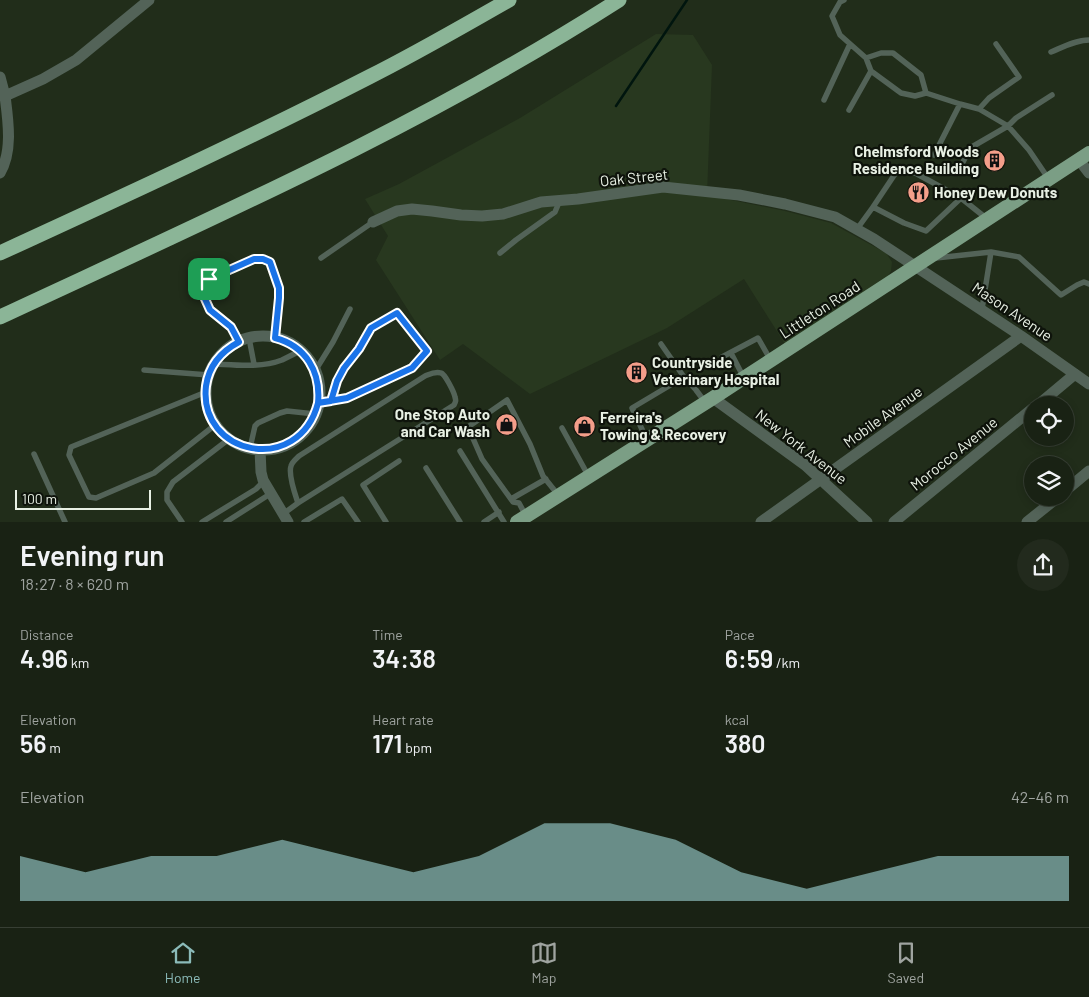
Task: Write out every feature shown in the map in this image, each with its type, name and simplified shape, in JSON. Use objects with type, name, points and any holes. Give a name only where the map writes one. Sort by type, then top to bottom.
[{"type":"highway","points":[[0,253],[168,175],[361,81],[509,0]]},
{"type":"highway","points":[[0,317],[353,150],[466,90],[561,36],[619,0]]},
{"type":"main road","name":"Littleton Road","points":[[522,519],[709,401],[1084,157]]},
{"type":"street","points":[[5,96],[43,79],[76,60],[149,0]]},
{"type":"street","points":[[0,76],[8,122],[6,159],[0,173]]},
{"type":"street","points":[[1084,157],[1089,173]]},
{"type":"street","name":"Oak Street","points":[[372,222],[397,211],[412,209],[461,216],[482,216],[503,214],[542,202],[664,187],[739,194],[834,217],[923,262]]},
{"type":"street","name":"Mason Avenue","points":[[923,262],[982,309],[1089,384]]},
{"type":"street","name":"Mobile Avenue","points":[[761,522],[1021,336]]},
{"type":"street","points":[[260,337],[275,338],[290,344],[306,357],[315,371],[319,387],[317,408],[309,425],[304,432],[291,442],[276,448],[255,449],[237,444],[215,425],[209,413],[206,392],[211,370],[222,354],[230,347],[244,340],[260,337]]},
{"type":"street","points":[[1049,396],[1075,374]]},
{"type":"street","name":"New York Avenue","points":[[709,401],[788,452],[821,479],[867,522]]},
{"type":"street","name":"Morocco Avenue","points":[[894,522],[1024,416]]},
{"type":"street","points":[[255,449],[264,481],[285,518]]},
{"type":"street","points":[[1074,484],[1089,471]]},
{"type":"street","points":[[1027,522],[1047,506]]},
{"type":"lane","points":[[844,0],[840,2],[832,16],[840,35],[866,58],[870,71],[901,93],[915,96],[926,93],[979,109],[1008,126],[1029,150],[1049,180]]},
{"type":"lane","points":[[1051,52],[1083,40],[1089,40]]},
{"type":"lane","points":[[824,100],[850,44]]},
{"type":"lane","points":[[979,109],[989,98],[1018,77],[996,44]]},
{"type":"lane","points":[[866,58],[881,53],[893,53],[921,75],[926,93]]},
{"type":"lane","points":[[850,110],[870,71]]},
{"type":"lane","points":[[961,166],[970,148],[1008,126],[1016,118],[1052,95]]},
{"type":"lane","points":[[934,155],[960,104]]},
{"type":"lane","points":[[858,230],[899,168],[917,174],[961,198],[988,220]]},
{"type":"lane","points":[[873,207],[904,223],[926,231],[961,198]]},
{"type":"lane","points":[[500,253],[555,212],[560,200]]},
{"type":"lane","points":[[320,258],[372,222]]},
{"type":"lane","points":[[982,309],[991,252]]},
{"type":"lane","points":[[923,262],[991,252],[1019,257],[1061,296],[1076,285],[1084,282],[1089,284]]},
{"type":"lane","points":[[254,364],[244,340],[210,310],[201,290],[204,283],[254,259],[263,259],[270,262],[279,288],[275,338]]},
{"type":"lane","points":[[315,371],[350,309]]},
{"type":"lane","points":[[255,449],[255,426],[258,422],[287,411],[317,408],[331,401],[347,398],[412,368],[427,351],[397,313],[371,328],[359,349],[344,368],[337,381],[331,401]]},
{"type":"lane","points":[[722,357],[758,338],[771,361]]},
{"type":"lane","points":[[661,344],[684,377],[709,401]]},
{"type":"lane","points":[[144,370],[211,370],[270,363],[300,351]]},
{"type":"lane","points":[[731,353],[744,378]]},
{"type":"lane","points":[[285,518],[298,503],[454,405],[456,401],[455,395],[444,374],[433,372],[425,376],[299,456],[291,465],[290,474],[298,503]]},
{"type":"lane","points":[[647,440],[632,408],[684,377]]},
{"type":"lane","points":[[206,392],[71,447],[69,455],[88,497],[96,498],[154,473],[215,425]]},
{"type":"lane","points":[[522,519],[518,503],[513,502],[482,459],[468,427],[508,400],[530,444],[543,476],[559,496]]},
{"type":"lane","points":[[562,428],[589,477]]},
{"type":"lane","points":[[182,522],[167,500],[167,492],[173,482],[229,439]]},
{"type":"lane","points":[[460,452],[504,522]]},
{"type":"lane","points":[[34,454],[65,522]]},
{"type":"lane","points":[[386,522],[363,485],[399,460]]},
{"type":"lane","points":[[426,468],[460,522]]},
{"type":"lane","points":[[511,499],[546,479]]},
{"type":"lane","points":[[202,522],[264,481]]},
{"type":"lane","points":[[226,522],[270,494]]},
{"type":"lane","points":[[304,522],[342,499],[358,522]]},
{"type":"lane","points":[[484,522],[499,512]]},
{"type":"shaded area","points":[[656,34],[693,35],[712,65],[707,195],[785,211],[831,223],[886,253],[892,262],[891,271],[885,281],[785,344],[744,279],[667,328],[530,394],[463,344],[440,360],[376,260],[388,236],[365,199],[399,184],[520,118]]},
{"type":"waterway","points":[[616,106],[687,0]]},
{"type":"place","name":"Chelmsford Woods Residence Building","points":[[995,161]]},
{"type":"place","name":"Honey Dew Donuts","points":[[918,193]]},
{"type":"place","name":"Countryside Veterinary Hospital","points":[[636,372]]},
{"type":"place","name":"One Stop Auto and Car Wash","points":[[506,424]]},
{"type":"place","name":"Ferreira's Towing & Recovery","points":[[584,427]]},
{"type":"route","points":[[209,279],[204,283],[201,290],[210,310],[231,327],[239,342],[222,354],[210,371],[207,381],[206,402],[215,425],[229,439],[244,447],[260,450],[276,448],[284,446],[304,432],[313,418],[318,403],[331,401],[337,381],[344,368],[359,349],[371,328],[397,313],[427,351],[412,368],[347,398],[331,401],[318,403],[319,387],[311,364],[299,350],[275,338],[279,288],[270,262],[263,259],[254,259],[209,279]]}]
